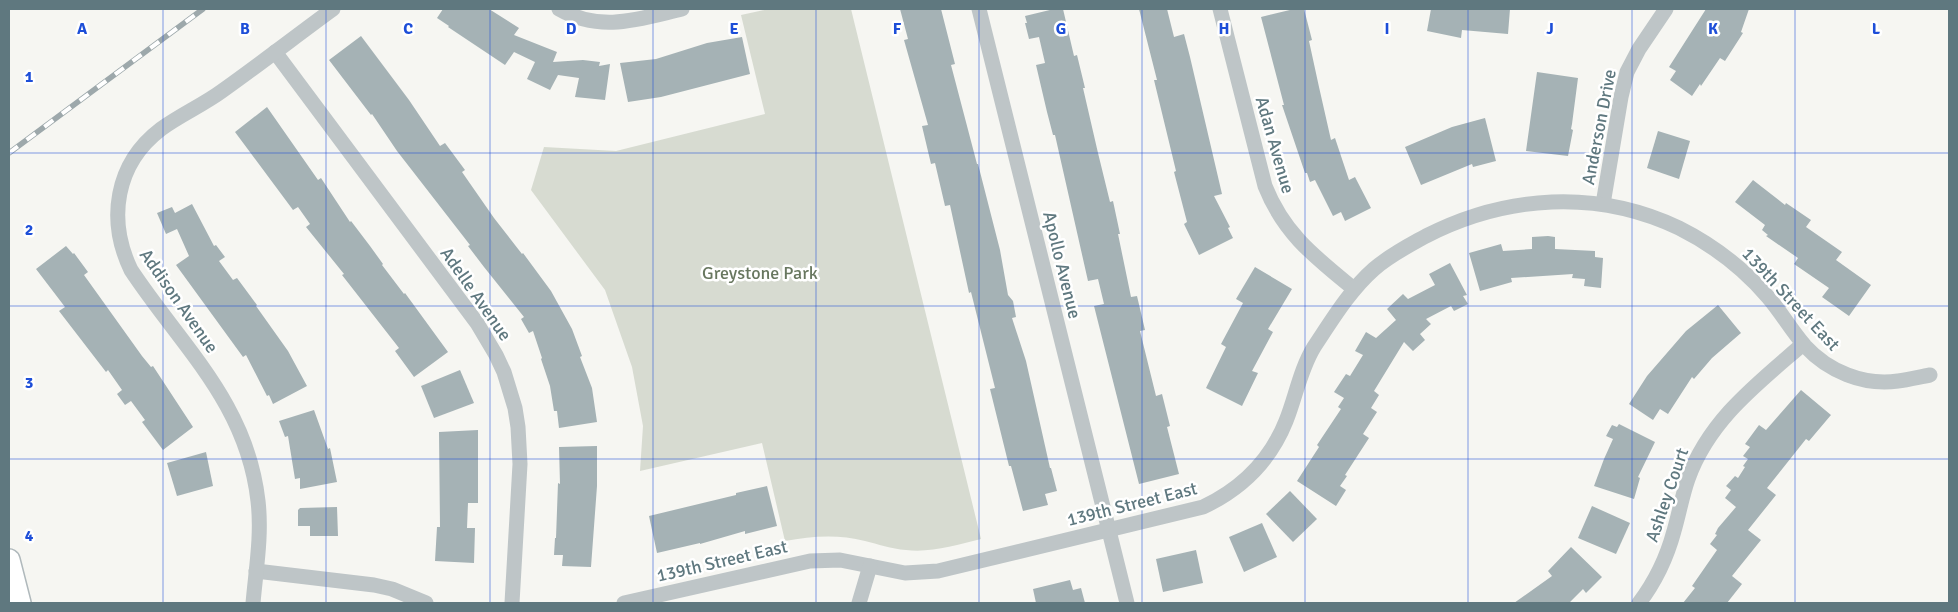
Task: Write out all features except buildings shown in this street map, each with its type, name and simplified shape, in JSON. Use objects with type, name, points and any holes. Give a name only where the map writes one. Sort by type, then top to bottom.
[{"type":"street","name":"Addison Avenue","points":[[253,603],[259,536],[258,501],[251,463],[238,426],[220,392],[131,270],[120,244],[117,215],[118,201],[132,161],[150,139],[215,96],[333,9]]},
{"type":"street","points":[[560,9],[587,20],[613,23],[626,23],[682,9]]},
{"type":"street","name":"Apollo Avenue","points":[[979,9],[1127,603]]},
{"type":"street","name":"Adan Avenue","points":[[1220,9],[1265,186],[1272,206],[1302,245],[1354,289]]},
{"type":"street","name":"Anderson Drive","points":[[1603,204],[1622,90],[1627,72],[1639,48],[1666,9]]},
{"type":"street","name":"Adelle Avenue","points":[[275,52],[477,323],[492,347],[504,372],[515,408],[520,446],[512,603]]},
{"type":"street","name":"139th Street East","points":[[624,603],[810,561],[840,560],[905,573],[938,571],[1203,507],[1222,498],[1245,480],[1274,446],[1286,421],[1302,370],[1314,348],[1354,289],[1374,268],[1400,249],[1446,226],[1471,216],[1504,207],[1538,202],[1566,201],[1603,204],[1634,211],[1667,223],[1692,235],[1722,254],[1749,277],[1768,297],[1803,344],[1823,362],[1846,375],[1859,379],[1885,382],[1930,375]]},
{"type":"street","name":"Ashley Court","points":[[1639,603],[1662,565],[1674,532],[1688,478],[1695,461],[1714,429],[1738,400],[1803,344]]},
{"type":"street","points":[[9,560],[20,603]]},
{"type":"street","points":[[859,603],[870,566]]},
{"type":"street","points":[[256,572],[374,585],[401,592],[426,603]]},
{"type":"green space","name":"Greystone Park","points":[[769,9],[851,9],[981,539],[944,548],[915,551],[835,537],[815,537],[785,541],[762,443],[640,471],[643,426],[632,367],[605,290],[531,190],[544,147],[616,151],[765,114],[741,15]]},
{"type":"railway","points":[[9,153],[203,9]]}]
